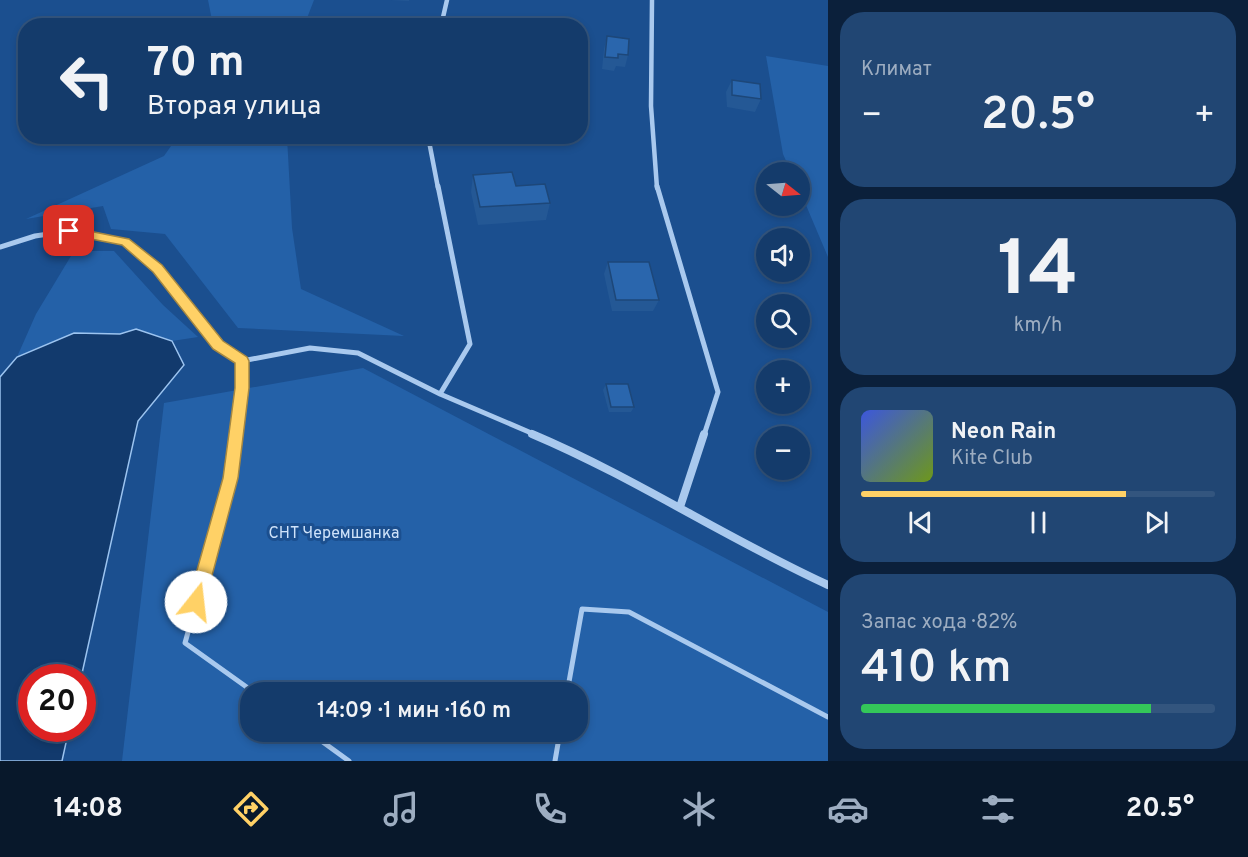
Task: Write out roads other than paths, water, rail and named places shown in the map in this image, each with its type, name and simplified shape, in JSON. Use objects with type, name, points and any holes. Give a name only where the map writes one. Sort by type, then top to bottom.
[{"type":"street","points":[[443,18],[447,0]]},
{"type":"street","points":[[652,0],[651,106],[657,188],[718,392],[680,507]]},
{"type":"street","points":[[430,144],[470,344],[440,394]]},
{"type":"street","points":[[0,247],[35,236],[69,231],[125,242],[158,268],[218,345],[242,361],[310,348],[358,353],[440,394],[580,454],[780,563],[828,585]]},
{"type":"street","points":[[242,361],[242,388]]},
{"type":"lane","points":[[240,682],[185,643],[231,478],[242,388]]},
{"type":"lane","points":[[569,682],[582,609],[629,612],[828,717]]},
{"type":"lane","points":[[323,742],[349,761]]},
{"type":"lane","points":[[555,761],[558,742]]},
{"type":"park label","name":"СНТ Черемшанка","points":[[334,534]]}]
